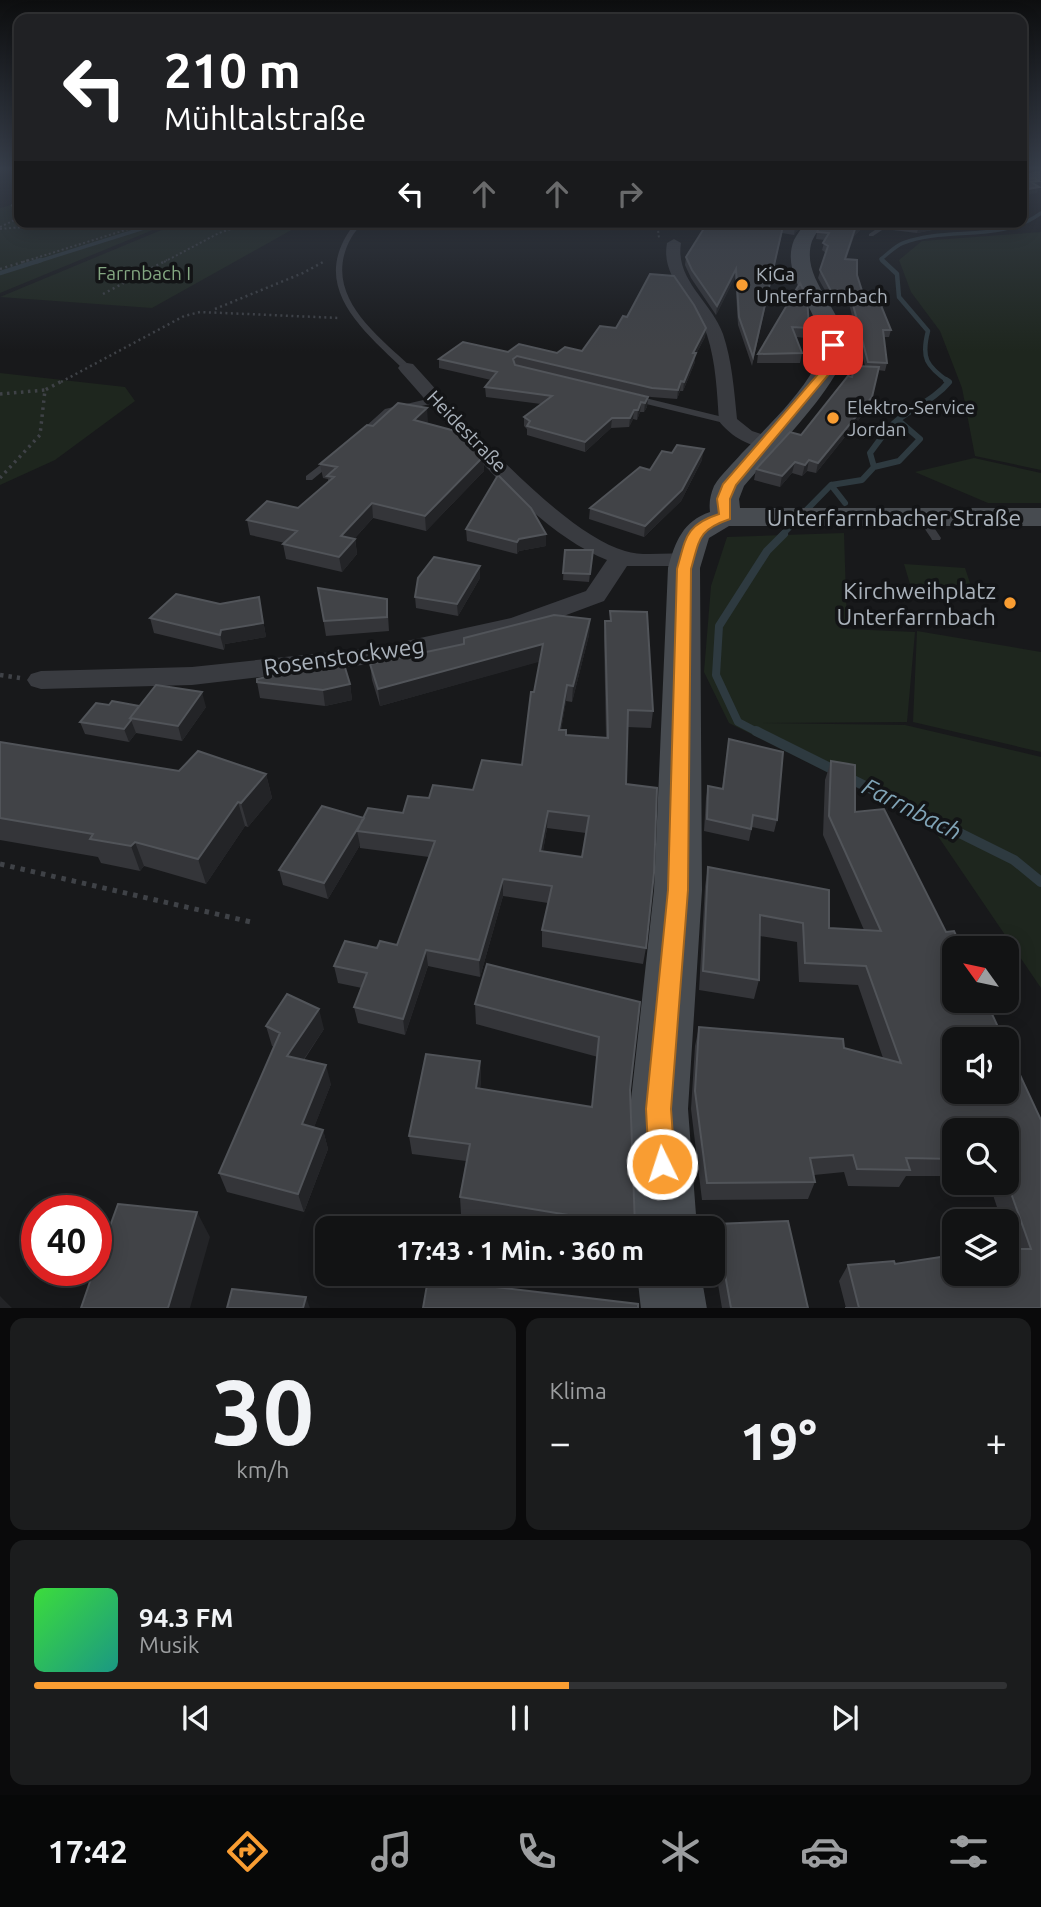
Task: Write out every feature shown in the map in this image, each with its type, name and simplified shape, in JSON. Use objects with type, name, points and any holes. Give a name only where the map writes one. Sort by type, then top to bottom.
[{"type":"street","points":[[726,517],[723,499],[730,484],[824,374],[833,355],[830,325],[801,270],[803,243],[812,228]]},
{"type":"street","points":[[674,243],[671,252],[679,278],[711,322],[721,354],[728,421],[745,435],[766,442]]},
{"type":"street","name":"Heidestraße","points":[[407,368],[539,505],[571,531],[620,558],[686,561]]},
{"type":"street","name":"Unterfarrnbacher Straße","points":[[665,1216],[659,1109],[678,890],[686,561],[695,532],[708,522],[726,517],[882,516],[929,527],[1041,517]]},
{"type":"street","name":"Rosenstockweg","points":[[41,680],[192,676],[379,655],[517,624],[595,596],[620,558]]},
{"type":"street","points":[[671,1286],[674,1308]]},
{"type":"lane","points":[[340,252],[353,228]]},
{"type":"lane","points":[[871,235],[882,228]]},
{"type":"lane","name":"Heidestraße","points":[[340,252],[337,281],[355,315],[407,368]]},
{"type":"lane","points":[[624,396],[728,421]]},
{"type":"lane","points":[[348,445],[388,411],[436,400]]},
{"type":"lane","points":[[309,478],[339,453]]},
{"type":"path","points":[[0,269],[132,228]]},
{"type":"path","points":[[103,294],[219,233],[234,228]]},
{"type":"path","points":[[0,394],[44,390],[184,316],[211,311],[303,273],[340,252]]},
{"type":"path","points":[[211,311],[345,318],[355,315]]},
{"type":"path","points":[[0,478],[40,435],[44,390]]},
{"type":"path","points":[[0,864],[251,922]]},
{"type":"green space","points":[[0,228],[158,228],[155,229],[0,293]]},
{"type":"green space","name":"Farrnbach I","points":[[169,228],[295,228],[152,308],[0,297]]},
{"type":"green space","points":[[1041,232],[1041,470],[975,456],[962,388],[940,331],[911,292],[899,260],[922,241]]},
{"type":"green space","points":[[0,373],[125,387],[135,401],[55,460],[0,485]]},
{"type":"green space","points":[[974,458],[1041,473],[1041,503],[988,503],[915,472]]},
{"type":"green space","points":[[844,533],[847,629],[915,632],[907,722],[759,723],[905,725],[1041,757],[1041,988],[1019,956],[1019,936],[1006,936],[929,823],[729,723],[704,672],[711,586],[727,537]]},
{"type":"green space","points":[[904,564],[965,568],[972,589],[910,584]]},
{"type":"green space","points":[[917,631],[1041,652],[1041,752],[913,722]]},
{"type":"building","points":[[704,228],[783,228],[753,357],[739,317],[736,269],[717,306],[686,257]]},
{"type":"building","points":[[819,228],[856,228],[845,259],[857,260],[857,275],[863,294],[832,293],[820,270],[828,246],[823,243],[829,233],[817,232]]},
{"type":"building","points":[[650,274],[674,276],[706,328],[693,353],[696,353],[684,382],[681,381],[678,390],[652,388],[517,356],[513,359],[515,365],[648,397],[645,403],[641,402],[638,410],[634,410],[630,418],[612,418],[585,442],[527,426],[530,421],[524,417],[552,396],[485,387],[497,372],[439,359],[463,342],[508,352],[519,344],[557,353],[565,347],[582,351],[600,326],[616,328],[623,316],[627,317]]},
{"type":"building","points":[[800,283],[807,297],[809,328],[792,327],[802,353],[758,354]]},
{"type":"building","points":[[851,297],[878,298],[891,330],[883,330],[887,363],[868,362]]},
{"type":"building","points":[[855,366],[879,367],[872,397],[818,463],[809,460],[805,465],[795,462],[782,476],[756,469],[790,432],[801,435],[848,376],[852,377]]},
{"type":"building","points":[[398,403],[427,408],[414,420],[459,432],[483,457],[425,516],[372,503],[341,536],[355,539],[339,557],[283,544],[297,531],[247,520],[267,501],[298,508],[334,477],[327,476],[337,467],[320,464],[367,425],[373,426]]},
{"type":"building","points":[[677,445],[704,449],[682,490],[645,526],[590,508],[640,467],[650,470],[662,451],[672,453]]},
{"type":"building","points":[[498,475],[531,508],[546,534],[519,539],[517,542],[466,529]]},
{"type":"building","points":[[565,550],[593,550],[590,574],[563,573]]},
{"type":"building","points":[[434,557],[480,566],[457,604],[415,597],[418,578]]},
{"type":"building","points":[[318,588],[387,599],[387,617],[324,621]]},
{"type":"building","points":[[176,594],[220,604],[259,597],[263,623],[221,630],[220,635],[150,618]]},
{"type":"building","points":[[610,611],[647,612],[653,711],[628,710],[626,784],[657,788],[654,873],[646,948],[542,930],[552,886],[503,879],[479,960],[426,950],[403,1019],[354,1007],[367,973],[334,966],[345,941],[377,948],[380,941],[397,945],[435,841],[357,831],[368,808],[403,813],[408,796],[429,798],[433,785],[473,790],[482,760],[522,765],[531,692],[534,692],[543,644],[378,689],[370,664],[464,644],[464,638],[554,615],[590,619],[573,686],[567,685],[559,730],[566,730],[566,735],[608,738],[605,621],[611,621]],"holes":[[[548,811],[589,816],[582,857],[540,851]]]},
{"type":"building","points":[[343,661],[350,684],[323,690],[257,682],[257,679]]},
{"type":"building","points":[[156,685],[202,692],[178,726],[130,718]]},
{"type":"building","points":[[112,701],[139,706],[124,729],[80,722],[96,703],[109,705]]},
{"type":"building","points":[[729,739],[783,752],[777,820],[753,815],[751,829],[707,819],[708,786],[723,789]]},
{"type":"building","points":[[0,742],[179,771],[198,751],[266,774],[241,803],[238,802],[198,859],[135,842],[131,846],[90,839],[93,834],[0,818]]},
{"type":"building","points":[[831,761],[855,765],[855,812],[884,809],[946,932],[954,931],[956,936],[942,936],[942,1013],[992,1013],[998,1027],[942,1027],[942,1104],[1019,1104],[1019,1073],[1041,1120],[1041,1308],[859,1308],[848,1265],[894,1261],[895,1264],[942,1257],[942,1286],[1019,1286],[1019,1249],[1031,1249],[1019,1209],[1012,1195],[1019,1195],[1019,1118],[942,1118],[942,1159],[906,1158],[910,1170],[857,1169],[853,1155],[810,1158],[815,1182],[707,1183],[695,1091],[699,1027],[843,1039],[844,1048],[901,1063],[866,966],[805,963],[803,923],[760,915],[759,980],[703,971],[708,867],[829,890],[829,928],[881,931],[829,816]]},
{"type":"building","points":[[322,806],[364,818],[324,883],[279,870]]},
{"type":"building","points":[[487,964],[640,1002],[630,1090],[635,1216],[575,1216],[460,1197],[470,1144],[409,1136],[426,1054],[480,1061],[476,1088],[592,1107],[599,1037],[475,1004]]},
{"type":"building","points":[[287,994],[319,1009],[287,1056],[326,1065],[302,1124],[323,1130],[298,1194],[219,1173],[280,1033],[266,1026]]},
{"type":"building","points":[[118,1204],[197,1212],[168,1308],[81,1308],[89,1286],[112,1286],[112,1221]]},
{"type":"building","points":[[788,1221],[808,1308],[731,1308],[725,1274],[725,1224]]},
{"type":"building","points":[[427,1286],[487,1286],[638,1304],[638,1308],[423,1308]]},
{"type":"building","points":[[232,1289],[306,1297],[303,1308],[227,1308]]},
{"type":"waterway","points":[[36,262],[144,228]]},
{"type":"waterway","name":"Farrnbach","points":[[882,260],[894,248],[920,238],[1009,228]]},
{"type":"waterway","points":[[0,273],[41,260]]},
{"type":"waterway","name":"Farrnbach","points":[[882,260],[897,274],[899,297],[928,331],[925,348],[927,361],[949,382]]},
{"type":"waterway","name":"Farrnbach","points":[[898,420],[938,393],[949,382]]},
{"type":"waterway","name":"Farrnbach","points":[[874,467],[870,453],[898,420]]},
{"type":"waterway","name":"Farrnbach","points":[[874,467],[899,461],[920,439],[898,420]]},
{"type":"waterway","name":"Farrnbach","points":[[831,485],[862,480],[874,467]]},
{"type":"waterway","name":"Farrnbach","points":[[782,535],[831,485]]},
{"type":"waterway","points":[[831,485],[845,503]]},
{"type":"waterway","name":"Farrnbach","points":[[759,733],[738,722],[716,675],[719,626],[767,551],[784,534]]},
{"type":"waterway","name":"Farrnbach","points":[[756,731],[836,771]]},
{"type":"waterway","name":"Farrnbach","points":[[847,777],[1014,860],[1041,882]]},
{"type":"place","name":"KiGa Unterfarrnbach","points":[[742,285]]},
{"type":"place","name":"Elektro-Service Jordan","points":[[833,418]]},
{"type":"place","name":"Kirchweihplatz Unterfarrnbach","points":[[1010,603]]},
{"type":"route","points":[[662,1164],[659,1109],[678,890],[684,569],[695,532],[708,522],[726,517],[723,499],[730,484],[824,374],[833,355],[833,345]]}]
